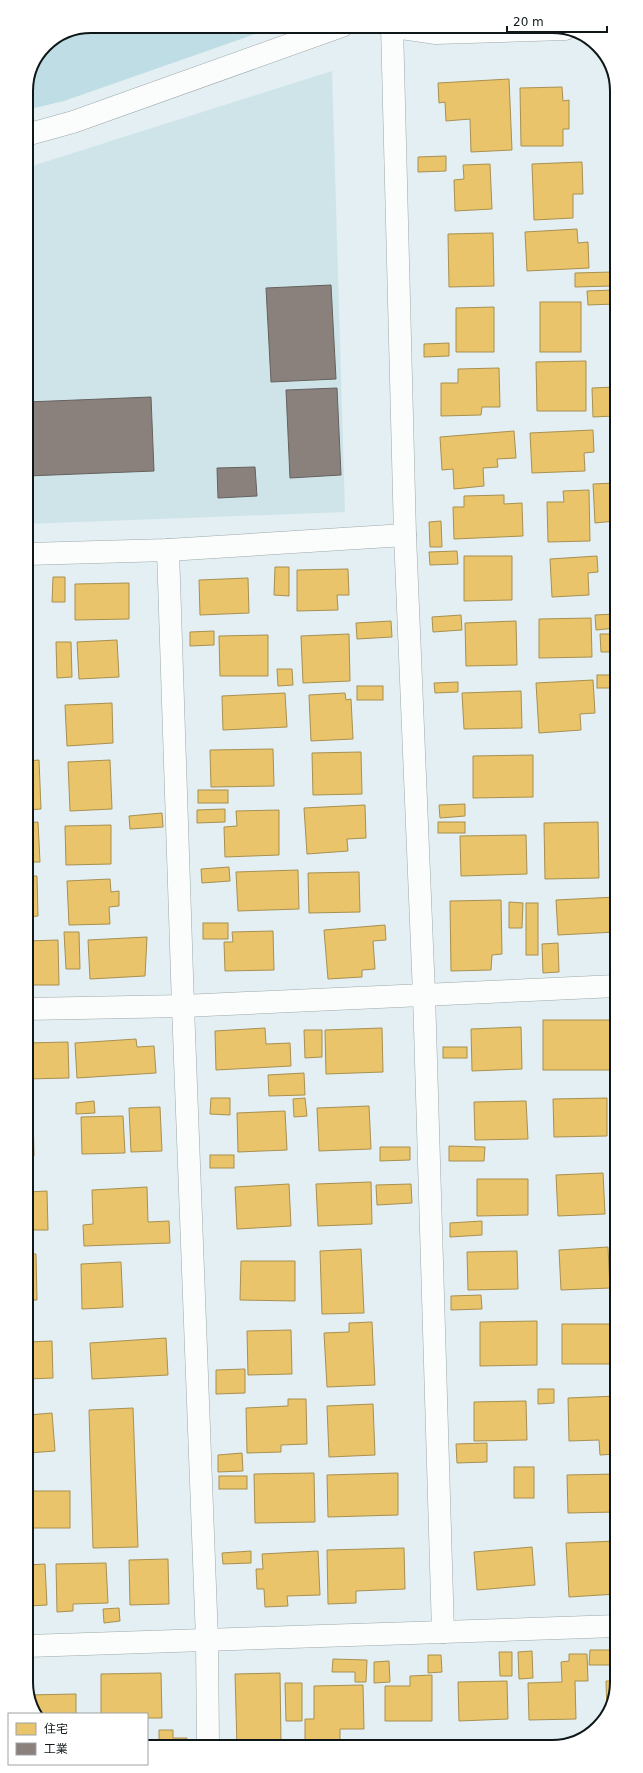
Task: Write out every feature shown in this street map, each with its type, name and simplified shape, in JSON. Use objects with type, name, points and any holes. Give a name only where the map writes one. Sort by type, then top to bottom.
[{"type":"street","points":[[33,133],[73,122],[322,33]]},
{"type":"street","points":[[392,33],[405,535],[424,994],[443,1632]]},
{"type":"street","points":[[33,554],[168,550],[405,535]]},
{"type":"street","points":[[168,550],[183,1006],[207,1640],[208,1740]]},
{"type":"street","points":[[33,1009],[183,1006],[610,986]]},
{"type":"street","points":[[33,1646],[610,1626]]},
{"type":"shaded area","points":[[91,33],[258,33],[64,101],[33,108],[33,87],[37,69],[43,59],[50,50],[69,37]]},
{"type":"shaded area","points":[[332,71],[345,512],[33,524],[33,166]]},
{"type":"building: 住宅","points":[[509,79],[512,150],[471,152],[470,119],[446,121],[445,102],[439,103],[438,83]]},
{"type":"building: 住宅","points":[[562,87],[563,101],[569,100],[569,129],[563,129],[563,146],[521,146],[520,88]]},
{"type":"building: 住宅","points":[[446,156],[446,171],[418,172],[418,157]]},
{"type":"building: 住宅","points":[[582,162],[583,194],[573,194],[573,218],[534,220],[532,164]]},
{"type":"building: 住宅","points":[[490,164],[492,209],[455,211],[454,180],[464,179],[463,165]]},
{"type":"building: 住宅","points":[[577,229],[578,243],[588,242],[589,268],[527,271],[525,232]]},
{"type":"building: 住宅","points":[[493,233],[494,286],[449,287],[448,234]]},
{"type":"building: 住宅","points":[[610,272],[610,286],[575,287],[575,273]]},
{"type":"building: 住宅","points":[[610,290],[610,304],[588,305],[587,291]]},
{"type":"building: 住宅","points":[[540,302],[581,302],[581,352],[540,352]]},
{"type":"building: 住宅","points":[[494,307],[494,352],[456,352],[456,308]]},
{"type":"building: 住宅","points":[[449,343],[449,356],[424,357],[424,344]]},
{"type":"building: 住宅","points":[[586,361],[586,411],[537,411],[536,362]]},
{"type":"building: 住宅","points":[[499,368],[500,407],[482,407],[481,415],[441,416],[441,383],[458,383],[458,369]]},
{"type":"building: 住宅","points":[[610,387],[610,416],[593,417],[592,388]]},
{"type":"building: 住宅","points":[[593,430],[594,452],[584,453],[585,471],[532,473],[530,433]]},
{"type":"building: 住宅","points":[[514,431],[516,458],[497,459],[498,467],[483,468],[484,486],[454,489],[453,469],[442,470],[440,437]]},
{"type":"building: 住宅","points":[[610,483],[610,522],[595,523],[593,484]]},
{"type":"building: 住宅","points":[[589,490],[590,541],[548,542],[547,502],[564,502],[563,491]]},
{"type":"building: 住宅","points":[[504,495],[504,504],[522,503],[523,536],[454,539],[453,507],[464,507],[464,496]]},
{"type":"building: 住宅","points":[[441,521],[442,547],[430,547],[429,522]]},
{"type":"building: 住宅","points":[[457,551],[458,564],[430,565],[429,552]]},
{"type":"building: 住宅","points":[[464,556],[512,556],[512,600],[464,601]]},
{"type":"building: 住宅","points":[[597,556],[598,572],[588,573],[589,595],[552,597],[550,559]]},
{"type":"building: 住宅","points":[[275,567],[289,567],[289,596],[274,595]]},
{"type":"building: 住宅","points":[[348,569],[349,595],[337,595],[338,610],[297,611],[297,570]]},
{"type":"building: 住宅","points":[[53,577],[65,577],[65,602],[52,602]]},
{"type":"building: 住宅","points":[[248,578],[249,613],[200,615],[199,580]]},
{"type":"building: 住宅","points":[[129,583],[129,619],[75,620],[75,584]]},
{"type":"building: 住宅","points":[[610,614],[610,629],[596,630],[595,615]]},
{"type":"building: 住宅","points":[[461,615],[462,630],[433,632],[432,617]]},
{"type":"building: 住宅","points":[[591,618],[592,657],[539,658],[539,619]]},
{"type":"building: 住宅","points":[[391,621],[392,637],[357,639],[356,623]]},
{"type":"building: 住宅","points":[[516,621],[517,665],[466,666],[465,623]]},
{"type":"building: 住宅","points":[[214,631],[214,645],[190,646],[190,632]]},
{"type":"building: 住宅","points":[[349,634],[350,681],[303,683],[301,636]]},
{"type":"building: 住宅","points":[[600,634],[610,634],[610,652],[601,652]]},
{"type":"building: 住宅","points":[[268,635],[268,676],[220,676],[219,636]]},
{"type":"building: 住宅","points":[[117,640],[119,677],[79,679],[77,642]]},
{"type":"building: 住宅","points":[[56,642],[71,642],[72,677],[57,678]]},
{"type":"building: 住宅","points":[[277,669],[292,669],[293,685],[278,686]]},
{"type":"building: 住宅","points":[[597,675],[610,675],[610,688],[597,688]]},
{"type":"building: 住宅","points":[[593,680],[595,713],[580,714],[581,730],[539,733],[536,683]]},
{"type":"building: 住宅","points":[[458,682],[458,692],[435,693],[434,683]]},
{"type":"building: 住宅","points":[[357,686],[383,686],[383,700],[357,700]]},
{"type":"building: 住宅","points":[[521,691],[522,728],[464,729],[462,693]]},
{"type":"building: 住宅","points":[[285,693],[287,727],[223,730],[222,696]]},
{"type":"building: 住宅","points":[[345,693],[346,700],[351,699],[353,739],[311,741],[309,695]]},
{"type":"building: 住宅","points":[[112,703],[113,743],[67,746],[65,705]]},
{"type":"building: 住宅","points":[[273,749],[274,786],[211,787],[210,750]]},
{"type":"building: 住宅","points":[[361,752],[362,794],[313,795],[312,753]]},
{"type":"building: 住宅","points":[[533,755],[533,797],[473,798],[473,756]]},
{"type":"building: 住宅","points":[[33,760],[39,760],[41,809],[33,810]]},
{"type":"building: 住宅","points":[[110,760],[112,809],[70,811],[68,762]]},
{"type":"building: 住宅","points":[[198,790],[228,790],[228,803],[198,803]]},
{"type":"building: 住宅","points":[[465,804],[465,816],[440,818],[439,805]]},
{"type":"building: 住宅","points":[[365,805],[366,838],[347,839],[348,851],[307,854],[304,808]]},
{"type":"building: 住宅","points":[[225,809],[225,822],[197,823],[197,810]]},
{"type":"building: 住宅","points":[[279,810],[279,855],[225,857],[224,827],[237,826],[236,811]]},
{"type":"building: 住宅","points":[[162,813],[163,827],[130,829],[129,816]]},
{"type":"building: 住宅","points":[[33,822],[38,822],[40,862],[33,862]]},
{"type":"building: 住宅","points":[[438,822],[465,822],[465,833],[438,833]]},
{"type":"building: 住宅","points":[[598,822],[599,878],[545,879],[544,823]]},
{"type":"building: 住宅","points":[[111,825],[111,864],[66,865],[65,826]]},
{"type":"building: 住宅","points":[[526,835],[527,874],[461,876],[460,836]]},
{"type":"building: 住宅","points":[[229,867],[230,881],[202,883],[201,869]]},
{"type":"building: 住宅","points":[[298,870],[299,909],[238,911],[236,872]]},
{"type":"building: 住宅","points":[[359,872],[360,912],[309,913],[308,873]]},
{"type":"building: 住宅","points":[[33,876],[37,876],[38,916],[33,916]]},
{"type":"building: 住宅","points":[[110,879],[111,892],[119,891],[119,906],[109,907],[110,924],[69,925],[67,881]]},
{"type":"building: 住宅","points":[[610,897],[610,932],[558,935],[556,900]]},
{"type":"building: 住宅","points":[[501,900],[502,954],[492,955],[491,970],[451,971],[450,901]]},
{"type":"building: 住宅","points":[[509,902],[523,903],[522,928],[509,928]]},
{"type":"building: 住宅","points":[[526,903],[538,903],[538,955],[526,955]]},
{"type":"building: 住宅","points":[[203,923],[228,923],[228,939],[203,939]]},
{"type":"building: 住宅","points":[[385,925],[386,940],[373,941],[375,969],[362,970],[362,977],[328,979],[324,930]]},
{"type":"building: 住宅","points":[[273,931],[274,970],[225,971],[224,942],[233,942],[232,932]]},
{"type":"building: 住宅","points":[[64,932],[79,932],[80,969],[66,969]]},
{"type":"building: 住宅","points":[[147,937],[145,976],[90,979],[88,940]]},
{"type":"building: 住宅","points":[[58,940],[59,985],[33,985],[33,941]]},
{"type":"building: 住宅","points":[[558,943],[559,972],[543,973],[542,944]]},
{"type":"building: 住宅","points":[[543,1020],[610,1020],[610,1070],[543,1070]]},
{"type":"building: 住宅","points":[[521,1027],[522,1069],[472,1071],[471,1029]]},
{"type":"building: 住宅","points":[[265,1028],[266,1044],[290,1043],[291,1066],[216,1070],[215,1031]]},
{"type":"building: 住宅","points":[[382,1028],[383,1072],[326,1074],[325,1030]]},
{"type":"building: 住宅","points":[[304,1030],[322,1030],[322,1057],[305,1058]]},
{"type":"building: 住宅","points":[[136,1039],[137,1047],[154,1046],[156,1073],[77,1078],[75,1043]]},
{"type":"building: 住宅","points":[[68,1042],[69,1078],[33,1079],[33,1043]]},
{"type":"building: 住宅","points":[[443,1047],[467,1047],[467,1058],[443,1058]]},
{"type":"building: 住宅","points":[[304,1073],[305,1095],[269,1096],[268,1075]]},
{"type":"building: 住宅","points":[[211,1098],[230,1098],[230,1115],[210,1114]]},
{"type":"building: 住宅","points":[[305,1098],[307,1116],[294,1117],[293,1099]]},
{"type":"building: 住宅","points":[[607,1098],[607,1136],[554,1137],[553,1099]]},
{"type":"building: 住宅","points":[[94,1101],[95,1113],[76,1114],[76,1103]]},
{"type":"building: 住宅","points":[[526,1101],[528,1139],[475,1140],[474,1102]]},
{"type":"building: 住宅","points":[[369,1106],[371,1149],[319,1151],[317,1108]]},
{"type":"building: 住宅","points":[[160,1107],[162,1151],[131,1152],[129,1108]]},
{"type":"building: 住宅","points":[[285,1111],[287,1150],[238,1152],[237,1113]]},
{"type":"building: 住宅","points":[[33,1114],[34,1156],[33,1156]]},
{"type":"building: 住宅","points":[[123,1116],[125,1153],[82,1154],[81,1117]]},
{"type":"building: 住宅","points":[[449,1146],[485,1147],[484,1161],[449,1161]]},
{"type":"building: 住宅","points":[[380,1147],[410,1147],[410,1160],[380,1161]]},
{"type":"building: 住宅","points":[[210,1155],[234,1155],[234,1168],[210,1168]]},
{"type":"building: 住宅","points":[[603,1173],[605,1214],[558,1216],[556,1175]]},
{"type":"building: 住宅","points":[[477,1179],[528,1179],[528,1215],[477,1216]]},
{"type":"building: 住宅","points":[[371,1182],[372,1224],[318,1226],[316,1184]]},
{"type":"building: 住宅","points":[[289,1184],[291,1226],[237,1229],[235,1187]]},
{"type":"building: 住宅","points":[[411,1184],[412,1203],[377,1205],[376,1185]]},
{"type":"building: 住宅","points":[[147,1187],[148,1222],[169,1221],[170,1243],[84,1246],[83,1225],[93,1224],[92,1190]]},
{"type":"building: 住宅","points":[[47,1191],[48,1230],[33,1230],[33,1192]]},
{"type":"building: 住宅","points":[[482,1221],[482,1235],[450,1237],[450,1223]]},
{"type":"building: 住宅","points":[[608,1247],[610,1288],[561,1290],[559,1250]]},
{"type":"building: 住宅","points":[[361,1249],[364,1313],[322,1314],[320,1251]]},
{"type":"building: 住宅","points":[[517,1251],[518,1289],[468,1290],[467,1252]]},
{"type":"building: 住宅","points":[[33,1254],[36,1254],[37,1300],[33,1300]]},
{"type":"building: 住宅","points":[[241,1261],[295,1261],[295,1301],[240,1300]]},
{"type":"building: 住宅","points":[[121,1262],[123,1307],[82,1309],[81,1264]]},
{"type":"building: 住宅","points":[[481,1295],[482,1309],[451,1310],[451,1296]]},
{"type":"building: 住宅","points":[[537,1321],[537,1365],[480,1366],[480,1322]]},
{"type":"building: 住宅","points":[[372,1322],[375,1385],[327,1387],[324,1333],[349,1332],[349,1323]]},
{"type":"building: 住宅","points":[[562,1324],[610,1324],[610,1364],[562,1364]]},
{"type":"building: 住宅","points":[[291,1330],[292,1374],[248,1375],[247,1331]]},
{"type":"building: 住宅","points":[[166,1338],[168,1375],[92,1379],[90,1343]]},
{"type":"building: 住宅","points":[[52,1341],[53,1378],[33,1379],[33,1342]]},
{"type":"building: 住宅","points":[[245,1369],[245,1393],[216,1394],[216,1370]]},
{"type":"building: 住宅","points":[[538,1389],[554,1389],[554,1403],[538,1404]]},
{"type":"building: 住宅","points":[[610,1396],[610,1454],[600,1455],[599,1440],[569,1441],[568,1398]]},
{"type":"building: 住宅","points":[[288,1399],[306,1399],[307,1444],[281,1445],[281,1452],[247,1453],[246,1408],[288,1406]]},
{"type":"building: 住宅","points":[[526,1401],[527,1440],[474,1441],[474,1402]]},
{"type":"building: 住宅","points":[[373,1404],[375,1455],[329,1457],[327,1406]]},
{"type":"building: 住宅","points":[[133,1408],[138,1547],[93,1548],[89,1410]]},
{"type":"building: 住宅","points":[[52,1413],[55,1451],[33,1453],[33,1415]]},
{"type":"building: 住宅","points":[[487,1443],[487,1462],[457,1463],[456,1444]]},
{"type":"building: 住宅","points":[[242,1453],[243,1471],[218,1472],[218,1455]]},
{"type":"building: 住宅","points":[[514,1467],[534,1467],[534,1498],[514,1498]]},
{"type":"building: 住宅","points":[[314,1473],[315,1522],[255,1523],[254,1474]]},
{"type":"building: 住宅","points":[[398,1473],[398,1515],[328,1517],[327,1475]]},
{"type":"building: 住宅","points":[[610,1474],[610,1512],[568,1513],[567,1475]]},
{"type":"building: 住宅","points":[[219,1476],[247,1476],[247,1489],[219,1489]]},
{"type":"building: 住宅","points":[[33,1491],[70,1491],[70,1528],[33,1528]]},
{"type":"building: 住宅","points":[[610,1541],[610,1594],[569,1597],[566,1543]]},
{"type":"building: 住宅","points":[[532,1547],[535,1585],[477,1590],[474,1552]]},
{"type":"building: 住宅","points":[[404,1548],[405,1589],[356,1591],[356,1603],[328,1604],[327,1550]]},
{"type":"building: 住宅","points":[[251,1551],[251,1563],[223,1564],[222,1553]]},
{"type":"building: 住宅","points":[[318,1551],[320,1595],[287,1596],[288,1606],[265,1607],[264,1589],[257,1589],[256,1569],[263,1569],[262,1554]]},
{"type":"building: 住宅","points":[[168,1559],[169,1604],[130,1605],[129,1560]]},
{"type":"building: 住宅","points":[[106,1563],[108,1603],[73,1604],[73,1611],[57,1612],[56,1564]]},
{"type":"building: 住宅","points":[[45,1564],[47,1605],[33,1606],[33,1565]]},
{"type":"building: 住宅","points":[[119,1608],[120,1621],[104,1623],[103,1609]]},
{"type":"building: 住宅","points":[[590,1650],[610,1650],[610,1665],[589,1665]]},
{"type":"building: 住宅","points":[[532,1651],[533,1678],[519,1679],[518,1652]]},
{"type":"building: 住宅","points":[[499,1652],[512,1652],[512,1676],[500,1676]]},
{"type":"building: 住宅","points":[[569,1654],[587,1654],[588,1681],[575,1681],[576,1719],[529,1720],[528,1683],[562,1682],[561,1662],[569,1661]]},
{"type":"building: 住宅","points":[[428,1655],[441,1655],[442,1672],[428,1673]]},
{"type":"building: 住宅","points":[[333,1659],[367,1660],[366,1682],[355,1682],[355,1672],[332,1672]]},
{"type":"building: 住宅","points":[[389,1661],[390,1682],[374,1683],[374,1662]]},
{"type":"building: 住宅","points":[[161,1673],[162,1718],[148,1718],[148,1713],[101,1713],[101,1674]]},
{"type":"building: 住宅","points":[[280,1673],[281,1740],[237,1740],[235,1674]]},
{"type":"building: 住宅","points":[[432,1675],[432,1721],[385,1721],[385,1686],[410,1686],[410,1676]]},
{"type":"building: 住宅","points":[[507,1681],[508,1719],[459,1721],[458,1682]]},
{"type":"building: 住宅","points":[[606,1681],[610,1681],[610,1690],[607,1702]]},
{"type":"building: 住宅","points":[[285,1683],[302,1683],[302,1721],[286,1721]]},
{"type":"building: 住宅","points":[[363,1685],[364,1729],[340,1729],[340,1740],[305,1740],[305,1719],[314,1719],[314,1686]]},
{"type":"building: 住宅","points":[[76,1694],[76,1713],[42,1713],[34,1695]]},
{"type":"building: 住宅","points":[[159,1730],[173,1730],[173,1738],[187,1738],[187,1740],[159,1740]]},
{"type":"building: 工業","points":[[331,285],[336,379],[271,382],[266,288]]},
{"type":"building: 工業","points":[[337,388],[341,475],[290,478],[286,390]]},
{"type":"building: 工業","points":[[151,397],[154,471],[33,476],[33,402]]},
{"type":"building: 工業","points":[[255,467],[257,496],[218,498],[217,468]]}]
